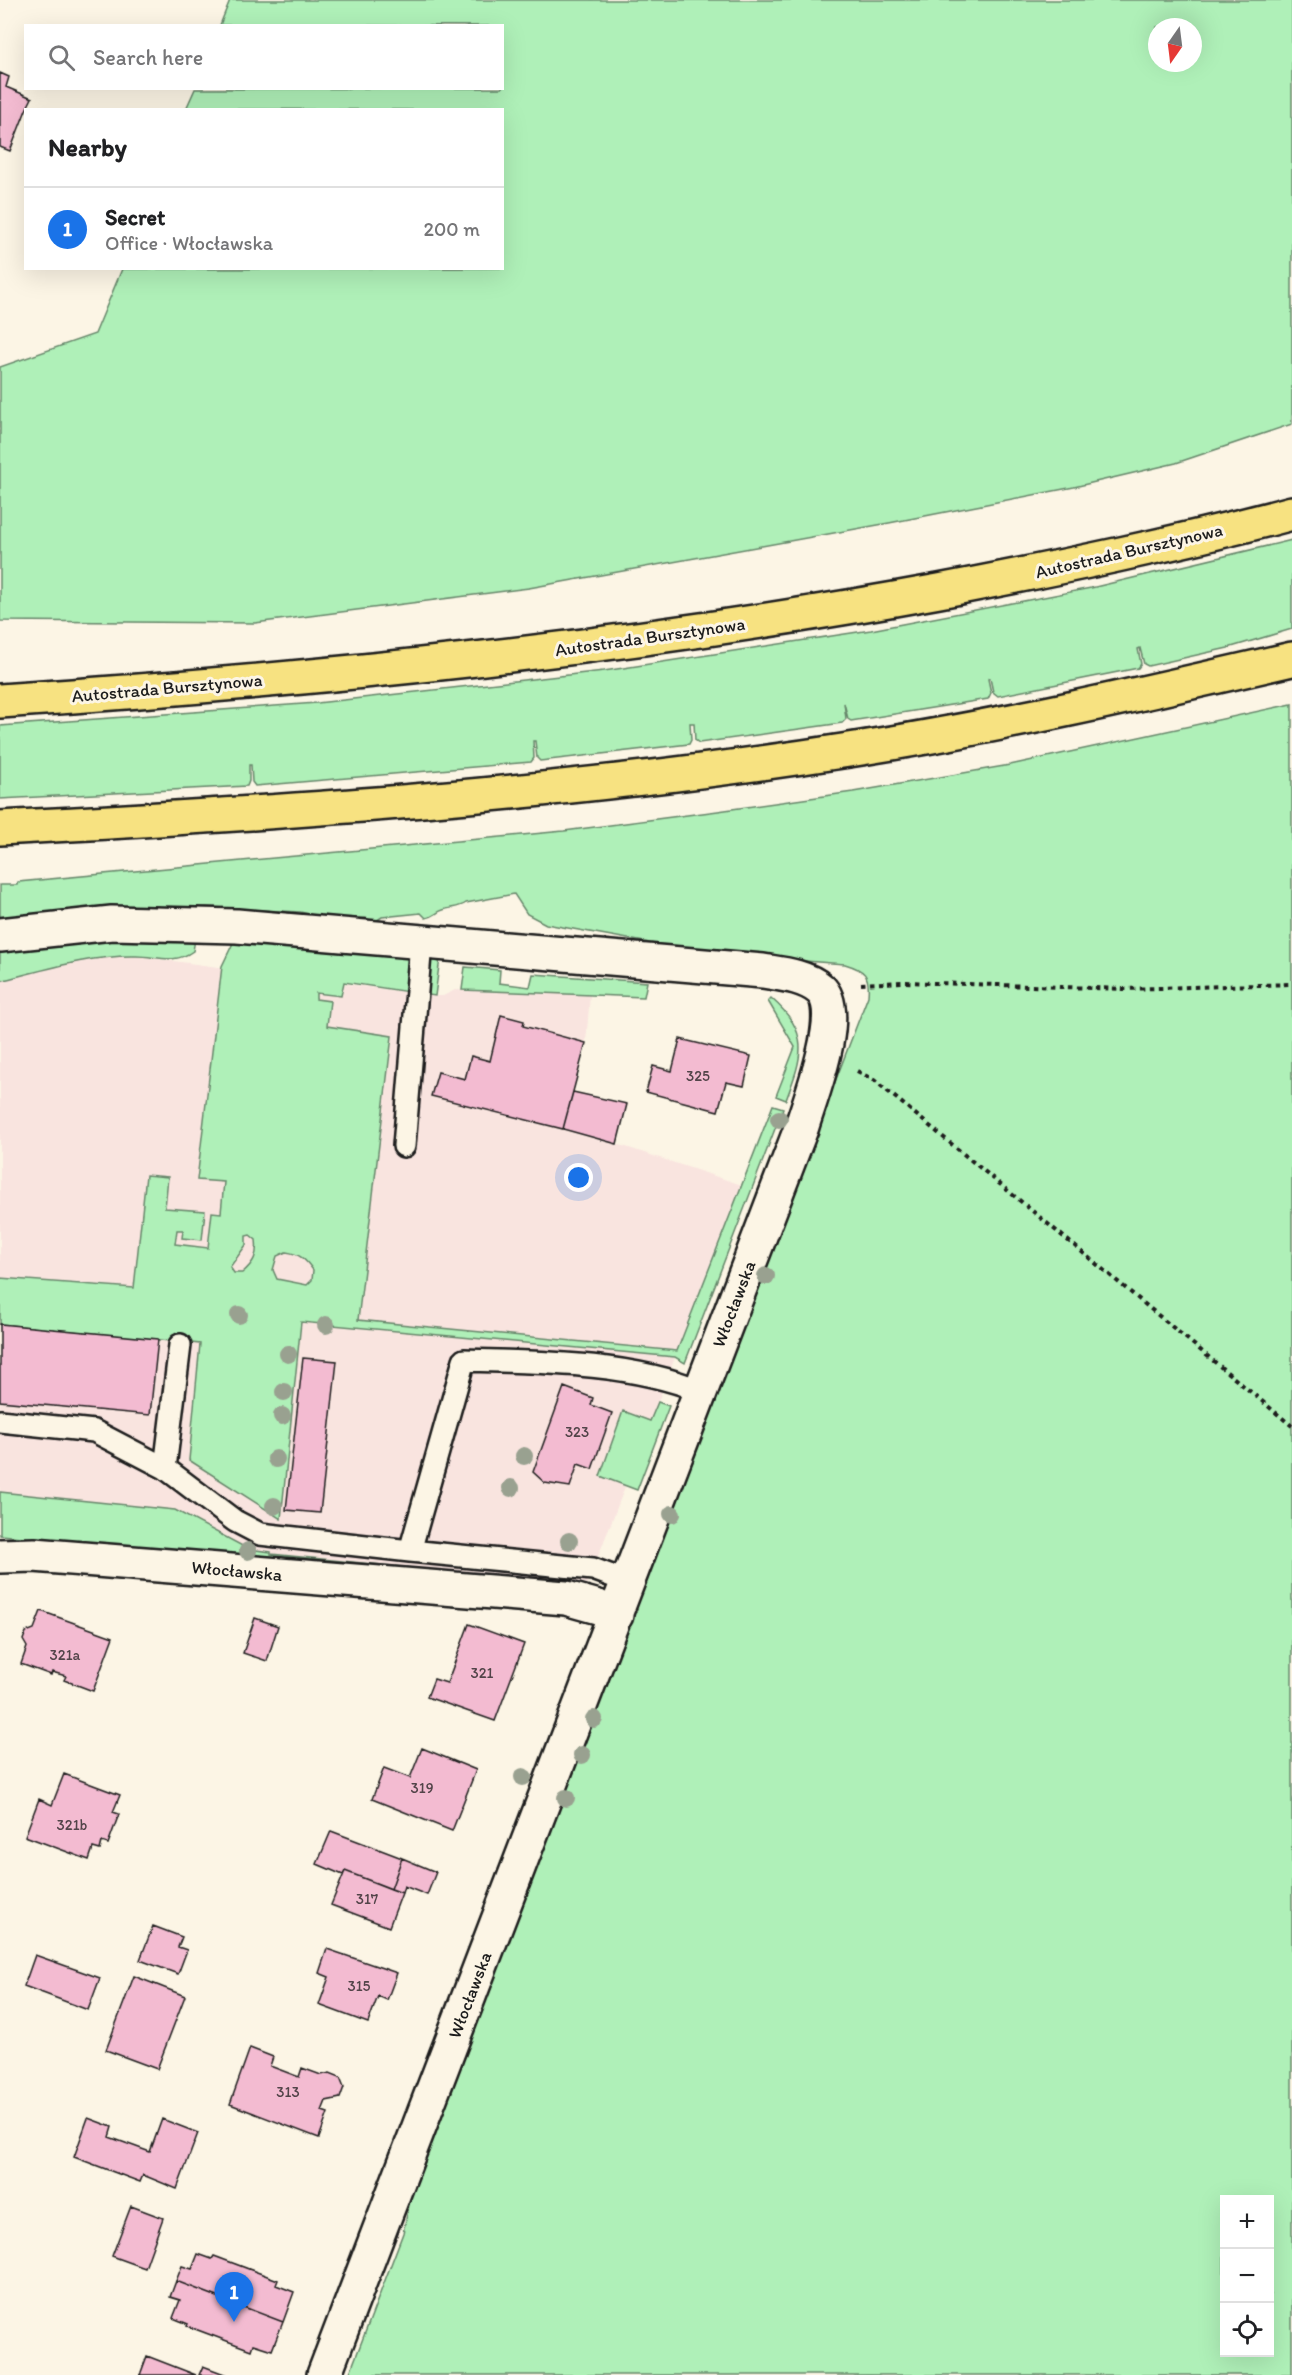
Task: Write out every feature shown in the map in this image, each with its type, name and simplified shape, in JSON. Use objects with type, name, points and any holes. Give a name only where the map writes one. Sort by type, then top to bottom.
[{"type":"highway","name":"Autostrada Bursztynowa","points":[[0,701],[318,676],[479,660],[685,633],[888,600],[1022,575],[1148,548],[1292,513]]},
{"type":"highway","points":[[0,828],[203,817],[408,802],[558,788],[698,771],[850,750],[1070,711],[1292,659]]},
{"type":"street","points":[[0,935],[112,923],[237,926],[421,943]]},
{"type":"street","name":"Włocławska","points":[[324,2375],[802,1126],[824,1055],[829,1014],[827,1002],[821,990],[805,981],[763,971],[421,943]]},
{"type":"street","name":"Włocławska","points":[[0,1556],[34,1555],[566,1598],[616,1615]]},
{"type":"lane","points":[[404,1146],[421,943]]},
{"type":"lane","points":[[165,1468],[180,1345]]},
{"type":"lane","points":[[410,1551],[464,1360],[568,1363],[667,1379],[701,1391]]},
{"type":"lane","points":[[0,1421],[94,1431],[165,1468],[235,1521],[260,1534],[594,1569],[628,1582]]},
{"type":"path","points":[[868,983],[1125,989],[1292,984]]},
{"type":"path","points":[[824,1055],[874,1080],[1292,1426]]},
{"type":"shaded area","points":[[136,956],[436,996],[443,996],[455,990],[590,995],[586,1043],[563,1129],[617,1144],[742,1185],[587,1585],[0,1528],[0,981],[70,963]]},
{"type":"green space","points":[[230,0],[1292,0],[1292,424],[1176,463],[1074,487],[529,588],[255,623],[0,621],[0,367],[95,334],[122,270],[504,270],[504,108],[186,108],[195,90],[504,90],[504,24],[220,24]]},
{"type":"green space","points":[[1292,540],[1292,629],[1228,648],[1148,666],[1144,664],[1140,648],[1138,649],[1141,664],[1138,668],[998,696],[993,692],[990,678],[988,679],[991,693],[988,699],[851,721],[848,719],[844,703],[846,719],[842,723],[699,743],[695,740],[694,723],[690,723],[691,740],[689,744],[540,761],[537,758],[535,741],[533,741],[534,758],[531,762],[255,786],[252,782],[251,765],[249,765],[247,786],[0,799],[0,726],[317,703],[604,671],[871,630],[1091,588]]},
{"type":"green space","points":[[1292,704],[1292,2375],[349,2375],[403,2233],[416,2173],[868,996],[867,978],[862,971],[845,964],[710,954],[546,924],[527,914],[514,894],[466,903],[426,918],[421,913],[382,917],[374,922],[366,918],[333,919],[300,912],[206,907],[0,924],[0,885],[564,831],[853,792],[1010,765]]},
{"type":"green space","points":[[78,938],[195,939],[193,951],[179,958],[119,956],[102,958],[67,964],[0,981],[0,946]]},
{"type":"green space","points":[[234,941],[440,958],[435,996],[344,982],[341,996],[316,993],[316,999],[330,1001],[327,1026],[392,1036],[358,1320],[677,1351],[773,1105],[783,1108],[685,1363],[675,1357],[301,1322],[281,1519],[189,1460],[200,1344],[0,1324],[0,1278],[134,1288],[146,1175],[168,1177],[165,1208],[205,1211],[202,1240],[182,1238],[183,1230],[177,1230],[175,1244],[208,1248],[212,1212],[221,1213],[224,1182],[197,1180],[222,966]],"holes":[[[250,1235],[256,1240],[254,1258],[250,1266],[242,1273],[234,1273],[230,1267],[246,1245],[246,1236]],[[286,1252],[302,1258],[313,1270],[312,1280],[307,1285],[277,1279],[273,1270],[277,1256]]]},
{"type":"green space","points":[[465,967],[500,970],[499,983],[530,987],[533,974],[647,982],[644,997],[462,990]]},
{"type":"green space","points":[[771,998],[793,1022],[800,1045],[796,1070],[786,1100],[776,1096],[795,1047],[768,1001]]},
{"type":"green space","points":[[658,1402],[669,1406],[637,1490],[600,1476],[623,1411],[650,1421]]},
{"type":"green space","points":[[0,1492],[175,1510],[248,1549],[271,1552],[271,1554],[587,1585],[292,1560],[254,1559],[0,1535]]},
{"type":"building","points":[[0,73],[9,77],[6,87],[32,98],[27,108],[24,108],[24,115],[10,151],[0,147]]},
{"type":"building","points":[[501,1015],[524,1021],[523,1026],[586,1043],[563,1129],[431,1096],[438,1072],[465,1079],[471,1056],[490,1061]]},
{"type":"building","points":[[680,1039],[751,1056],[744,1086],[726,1082],[718,1111],[646,1092],[653,1066],[672,1071]]},
{"type":"building","points":[[573,1092],[627,1104],[617,1144],[563,1129]]},
{"type":"building","points":[[0,1324],[158,1339],[150,1415],[0,1401]]},
{"type":"building","points":[[303,1358],[337,1361],[320,1513],[286,1510]]},
{"type":"building","points":[[564,1387],[593,1398],[591,1405],[612,1413],[592,1469],[578,1464],[570,1487],[545,1483],[533,1472]]},
{"type":"building","points":[[41,1611],[113,1637],[93,1691],[64,1680],[66,1676],[52,1672],[51,1675],[21,1664],[27,1647],[23,1640],[26,1632],[34,1629]]},
{"type":"building","points":[[255,1618],[278,1626],[267,1661],[243,1653]]},
{"type":"building","points":[[469,1624],[524,1644],[495,1721],[427,1697],[434,1679],[447,1683]]},
{"type":"building","points":[[422,1748],[476,1770],[452,1831],[372,1799],[384,1768],[410,1778]]},
{"type":"building","points":[[64,1774],[120,1795],[113,1812],[119,1814],[108,1844],[102,1842],[100,1850],[93,1848],[89,1860],[25,1836],[39,1799],[52,1805]]},
{"type":"building","points":[[331,1831],[402,1858],[391,1889],[345,1871],[343,1875],[317,1864]]},
{"type":"building","points":[[402,1858],[436,1872],[427,1895],[404,1886],[402,1893],[391,1889]]},
{"type":"building","points":[[345,1871],[402,1893],[389,1927],[331,1905]]},
{"type":"building","points":[[153,1926],[182,1937],[178,1947],[187,1950],[178,1974],[140,1960]]},
{"type":"building","points":[[327,1949],[397,1973],[387,2000],[378,1996],[368,2023],[319,2005],[329,1977],[319,1973]]},
{"type":"building","points":[[35,1955],[100,1978],[88,2010],[24,1986]]},
{"type":"building","points":[[134,1976],[185,1996],[157,2069],[106,2050]]},
{"type":"building","points":[[250,2048],[273,2057],[270,2066],[299,2077],[302,2068],[321,2075],[330,2073],[340,2077],[344,2087],[340,2098],[326,2101],[322,2111],[328,2113],[319,2138],[230,2104]]},
{"type":"building","points":[[88,2118],[112,2127],[109,2137],[150,2152],[162,2119],[198,2133],[177,2189],[143,2175],[140,2182],[74,2157]]},
{"type":"building","points":[[131,2206],[163,2218],[145,2268],[112,2256]]},
{"type":"building","points":[[198,2254],[212,2259],[214,2256],[278,2280],[276,2285],[294,2292],[283,2322],[176,2281],[182,2266],[192,2269]]},
{"type":"building","points":[[176,2281],[283,2322],[272,2350],[253,2344],[251,2350],[187,2326],[188,2324],[173,2318],[180,2300],[170,2297]]},
{"type":"building","points":[[147,2356],[196,2375],[140,2375]]},
{"type":"building","points":[[203,2366],[227,2375],[199,2375]]},
{"type":"place","name":"Secret","points":[[234,2322]]}]
